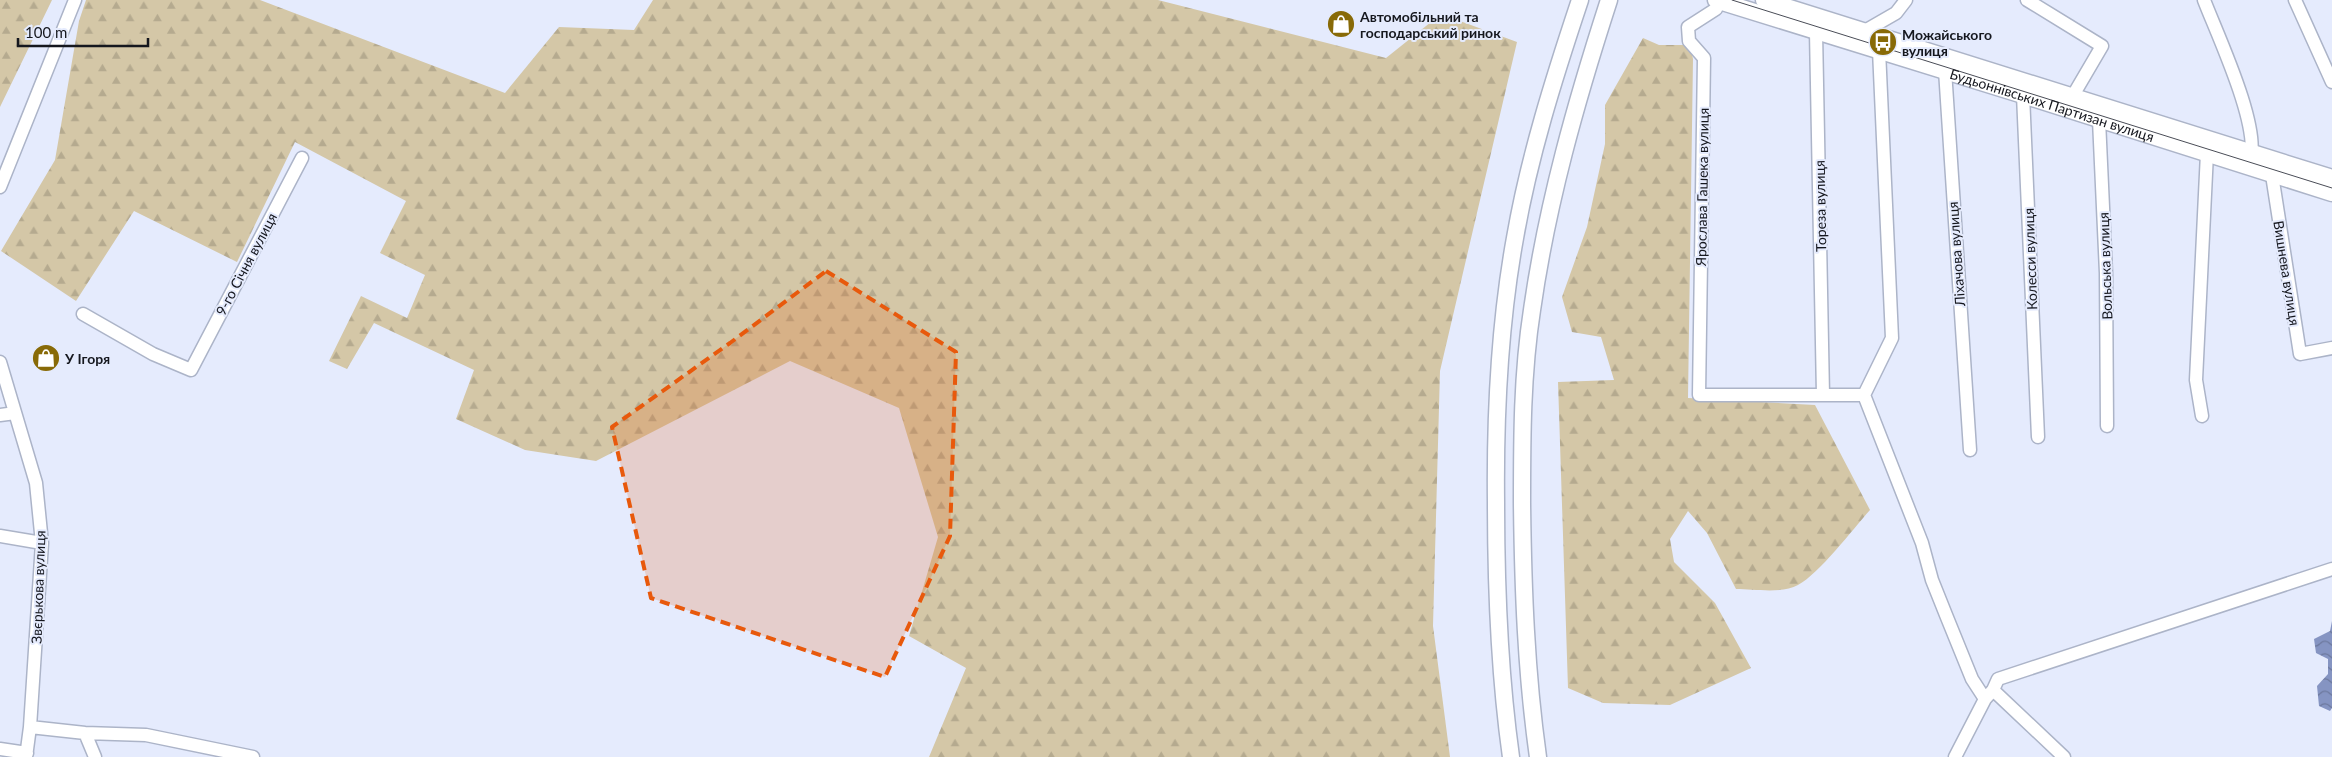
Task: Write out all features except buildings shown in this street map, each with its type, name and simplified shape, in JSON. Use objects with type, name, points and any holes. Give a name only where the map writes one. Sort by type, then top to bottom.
[{"type":"main road","points":[[1511,757],[1499,657],[1496,580],[1496,441],[1499,366],[1515,238],[1531,164],[1556,70],[1580,0]]},
{"type":"main road","points":[[1538,757],[1526,657],[1523,578],[1522,441],[1529,331],[1542,245],[1561,160],[1584,78],[1610,0]]},
{"type":"main road","name":"Будьоннівських Партизан вулиця","points":[[1718,0],[1818,25],[1882,44],[2273,167],[2332,178]]},
{"type":"main road","name":"Будьоннівських Партизан вулиця","points":[[1764,0],[1818,25]]},
{"type":"main road","name":"Будьоннівських Партизан вулиця","points":[[2273,167],[2332,193]]},
{"type":"street","points":[[0,187],[75,0]]},
{"type":"street","name":"Ярослава Гашека вулиця","points":[[1718,0],[1716,9],[1688,27],[1689,41],[1704,58],[1699,395],[1823,395]]},
{"type":"street","points":[[1861,38],[1896,13],[1906,0]]},
{"type":"street","points":[[2027,0],[2102,46],[2068,103]]},
{"type":"street","points":[[2204,0],[2247,113],[2250,160]]},
{"type":"street","points":[[2295,0],[2332,82]]},
{"type":"street","name":"Тореза вулиця","points":[[1818,25],[1823,395]]},
{"type":"street","points":[[1882,44],[1892,338],[1864,395],[1922,543],[1932,580],[1972,679],[2064,757]]},
{"type":"street","name":"Ліхачова вулиця","points":[[1947,64],[1970,450]]},
{"type":"street","name":"Колесси вулиця","points":[[2026,89],[2038,437]]},
{"type":"street","name":"Вольська вулиця","points":[[2101,114],[2106,273],[2107,426]]},
{"type":"street","points":[[2202,416],[2196,380],[2209,147]]},
{"type":"street","name":"9-го Січня вулиця","points":[[83,314],[153,354],[191,370],[302,158]]},
{"type":"street","name":"Вишнева вулиця","points":[[2273,167],[2300,354],[2332,348]]},
{"type":"street","name":"Звєрькова вулиця","points":[[0,362],[36,483],[42,543],[30,727],[26,755]]},
{"type":"street","points":[[1823,395],[1864,395]]},
{"type":"street","points":[[0,415],[15,413]]},
{"type":"street","points":[[0,536],[42,543]]},
{"type":"street","points":[[1955,757],[1998,678],[2332,570]]},
{"type":"street","points":[[30,727],[85,733],[146,735],[253,757]]},
{"type":"street","points":[[85,733],[95,757]]},
{"type":"street","points":[[0,749],[26,755]]},
{"type":"highlighted area","points":[[826,271],[956,352],[950,536],[885,677],[651,598],[612,427],[730,343]]},
{"type":"green space","points":[[0,0],[52,0],[0,107]]},
{"type":"green space","points":[[86,0],[260,0],[505,93],[559,27],[634,30],[653,0],[1158,0],[1386,58],[1441,14],[1517,42],[1440,371],[1433,626],[1450,757],[929,757],[966,668],[909,636],[938,537],[899,408],[790,361],[596,461],[525,450],[456,419],[474,370],[374,323],[347,369],[329,361],[361,296],[407,318],[425,275],[380,253],[406,201],[295,142],[237,262],[134,211],[76,301],[1,251],[55,160],[79,21]]},
{"type":"green space","points":[[1643,38],[1659,45],[1690,45],[1693,59],[1688,398],[1815,405],[1870,510],[1826,561],[1806,579],[1791,588],[1768,590],[1736,589],[1707,533],[1688,511],[1670,539],[1674,562],[1715,603],[1751,668],[1670,705],[1603,703],[1568,688],[1558,382],[1614,380],[1601,337],[1572,332],[1562,297],[1587,227],[1605,144],[1605,105]]},
{"type":"water","points":[[2332,621],[2332,708],[2330,711],[2319,706],[2317,686],[2328,674],[2328,659],[2316,653],[2314,639],[2330,631]]},
{"type":"tram line","points":[[1732,0],[2332,188]]},
{"type":"place","name":"Автомобільний та господарський ринок","points":[[1341,24]]},
{"type":"place","name":"Можайського вулиця","points":[[1883,42]]},
{"type":"place","name":"У Ігоря","points":[[46,358]]}]
